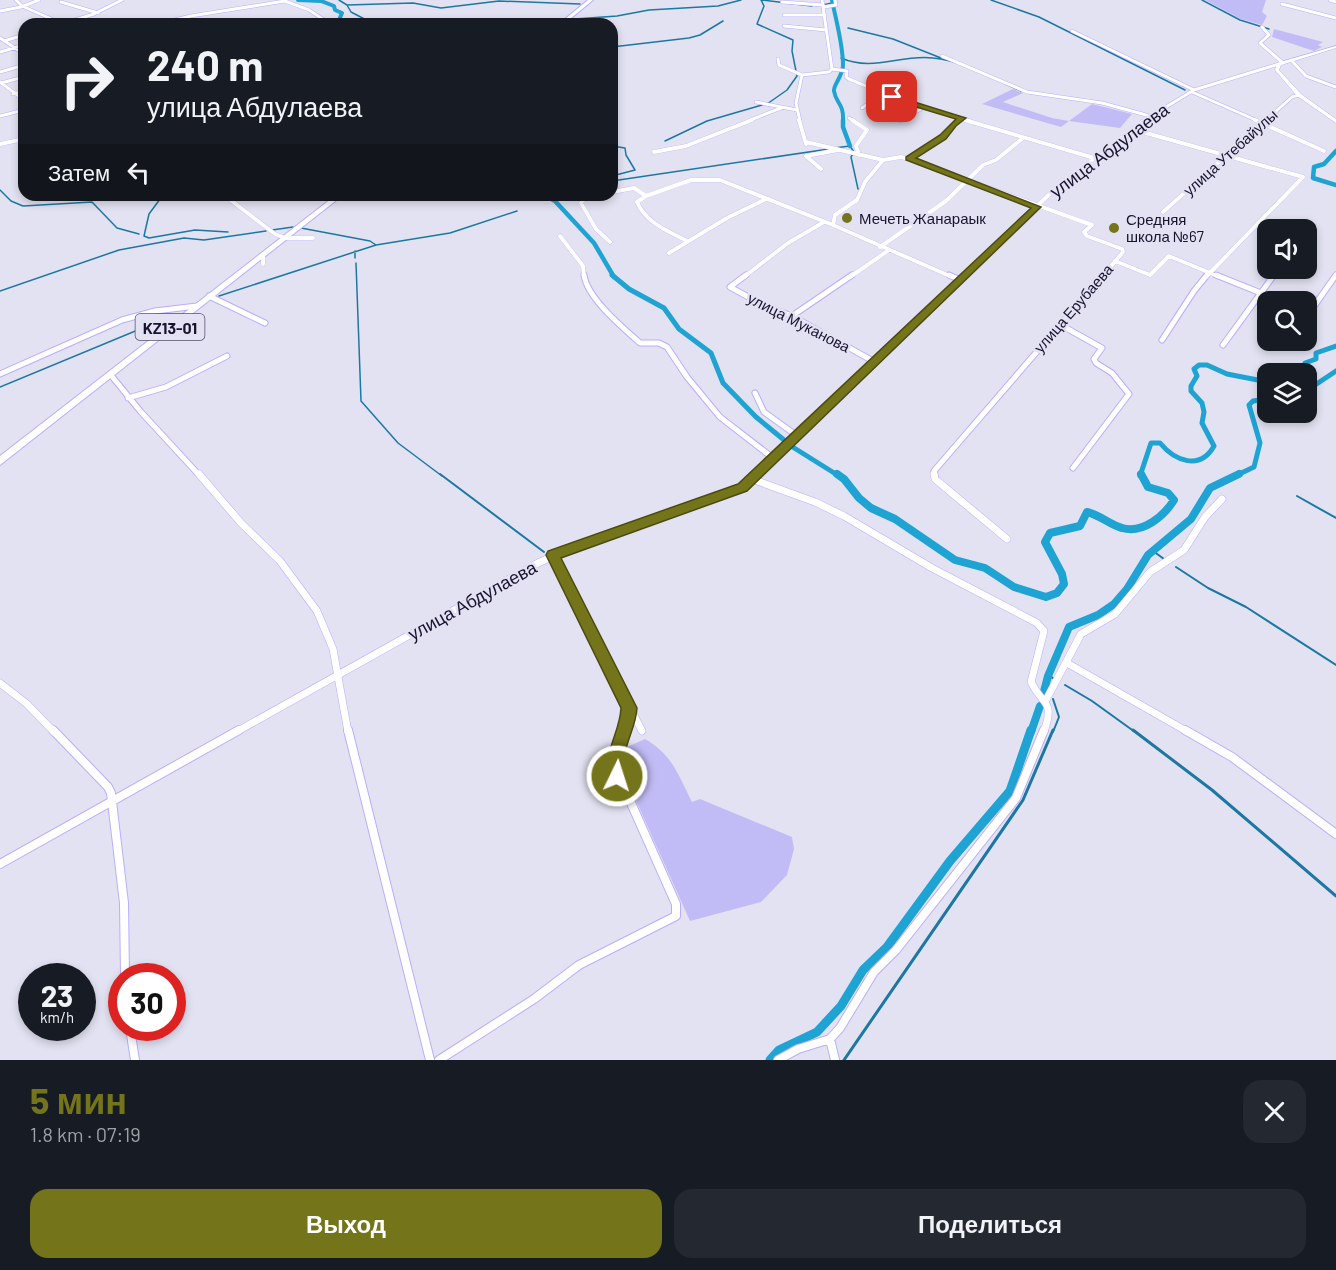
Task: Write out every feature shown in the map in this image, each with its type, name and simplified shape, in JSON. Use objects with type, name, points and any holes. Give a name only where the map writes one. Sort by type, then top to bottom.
[{"type":"highway","points":[[568,18],[591,0]]},
{"type":"highway","name":"KZ13-01","points":[[0,461],[209,296],[263,260],[285,238],[332,201]]},
{"type":"main road","name":"улица Абдулаева","points":[[1281,63],[1336,47]]},
{"type":"main road","points":[[1281,63],[1276,70],[1299,95],[1336,121]]},
{"type":"street","points":[[16,0],[49,18]]},
{"type":"street","points":[[0,11],[39,0]]},
{"type":"street","points":[[822,0],[832,69]]},
{"type":"street","points":[[782,2],[824,6],[836,5],[835,0]]},
{"type":"street","points":[[1330,0],[1336,2]]},
{"type":"street","points":[[82,18],[122,1]]},
{"type":"street","points":[[183,18],[285,1],[292,6],[311,11],[319,18]]},
{"type":"street","points":[[61,2],[98,13]]},
{"type":"street","points":[[1282,4],[1336,18]]},
{"type":"street","points":[[784,15],[825,15]]},
{"type":"street","points":[[784,26],[826,30]]},
{"type":"street","points":[[1262,27],[1269,35],[1260,43],[1281,63]]},
{"type":"street","points":[[1072,31],[1193,91],[1324,151]]},
{"type":"street","points":[[2,40],[18,36]]},
{"type":"street","points":[[2,40],[18,50]]},
{"type":"street","points":[[0,52],[18,47]]},
{"type":"street","points":[[942,56],[1027,92],[1102,103],[1150,116]]},
{"type":"street","points":[[778,59],[779,65],[789,68],[793,74],[829,72],[832,69],[847,70],[846,77],[849,79],[883,93],[1094,158]]},
{"type":"street","points":[[1291,60],[1306,76],[1336,87]]},
{"type":"street","name":"улица Абдулаева","points":[[0,864],[553,555],[742,487],[1057,187],[1150,116],[1193,91],[1281,63]]},
{"type":"street","points":[[0,72],[18,67]]},
{"type":"street","points":[[802,75],[795,98],[806,143],[825,144],[838,150],[883,160],[866,182],[857,200],[835,215],[833,225]]},
{"type":"street","points":[[0,83],[18,78]]},
{"type":"street","points":[[0,83],[18,96]]},
{"type":"street","points":[[14,93],[18,92]]},
{"type":"street","points":[[862,108],[883,93]]},
{"type":"street","name":"улица Утебайулы","points":[[1163,212],[1292,97],[1299,95]]},
{"type":"street","points":[[756,102],[797,110]]},
{"type":"street","points":[[900,121],[924,107]]},
{"type":"street","points":[[654,152],[678,148],[718,135],[738,125],[772,114],[781,108]]},
{"type":"street","points":[[0,116],[18,112]]},
{"type":"street","points":[[849,118],[867,130],[856,146],[860,155]]},
{"type":"street","points":[[909,159],[943,137],[953,124],[963,118]]},
{"type":"street","points":[[1132,129],[1303,177],[1210,272],[1194,291],[1162,340]]},
{"type":"street","points":[[880,246],[946,201],[965,180],[983,165],[996,160],[1023,138]]},
{"type":"street","points":[[0,144],[18,140]]},
{"type":"street","points":[[821,170],[806,156],[838,150]]},
{"type":"street","name":"улица Ерубаева","points":[[883,160],[901,156],[1092,225],[1084,232],[1087,236],[1122,249],[1123,252],[934,471],[935,479],[1006,539]]},
{"type":"street","points":[[687,241],[648,219],[638,206],[638,202],[670,185],[714,179],[833,225],[958,279]]},
{"type":"street","points":[[618,191],[634,188],[646,196]]},
{"type":"street","points":[[669,253],[727,218],[766,199]]},
{"type":"street","points":[[232,201],[272,232],[285,238],[313,238]]},
{"type":"street","points":[[582,201],[581,203],[597,229],[610,242]]},
{"type":"street","name":"улица Муканова","points":[[824,222],[788,243],[730,287],[763,306],[792,316],[873,361]]},
{"type":"street","points":[[560,236],[583,266],[586,284],[616,322],[640,343],[663,344],[720,417],[773,458]]},
{"type":"street","points":[[792,316],[889,250]]},
{"type":"street","points":[[1115,261],[1150,275],[1169,256],[1258,291]]},
{"type":"street","points":[[1317,302],[1336,275]]},
{"type":"street","points":[[1261,291],[1271,279]]},
{"type":"street","points":[[209,296],[265,323]]},
{"type":"street","points":[[1224,345],[1257,296]]},
{"type":"street","points":[[221,301],[230,299]]},
{"type":"street","points":[[0,374],[122,320],[155,311],[197,306]]},
{"type":"street","points":[[1059,324],[1102,348],[1094,359],[1096,363],[1112,373],[1129,394],[1073,468]]},
{"type":"street","points":[[128,398],[166,387],[227,356]]},
{"type":"street","points":[[110,374],[128,398],[217,492],[241,524],[248,527],[276,556],[310,600],[330,639],[374,854],[430,1060]]},
{"type":"street","points":[[756,393],[764,412],[796,435]]},
{"type":"street","points":[[753,479],[815,502],[844,516],[932,568],[1037,623],[1044,631],[1031,682],[1036,692],[1047,700]]},
{"type":"street","points":[[778,1060],[798,1049],[830,1039],[874,972],[896,950],[1016,798],[1034,759],[1050,714],[1047,700],[1067,663],[1076,640],[1093,625],[1110,618],[1126,604],[1151,571],[1182,552],[1201,519],[1222,499]]},
{"type":"street","points":[[553,555],[642,731]]},
{"type":"street","points":[[1067,663],[1232,757],[1336,834]]},
{"type":"street","points":[[0,683],[27,704],[108,787],[112,801],[124,903],[125,963]]},
{"type":"street","points":[[439,1060],[534,999],[579,964],[676,916],[676,904],[615,767],[615,759],[630,711]]},
{"type":"street","points":[[830,1039],[835,1060]]},
{"type":"street","points":[[132,1041],[135,1060]]},
{"type":"shaded area","points":[[1205,0],[1266,0],[1262,12],[1267,16],[1262,25],[1241,19]]},
{"type":"shaded area","points":[[1274,29],[1323,42],[1318,45],[1322,47],[1314,51],[1272,37]]},
{"type":"shaded area","points":[[1013,89],[1023,93],[1003,102],[1052,118],[1069,121],[1061,127],[982,104]]},
{"type":"shaded area","points":[[1092,104],[1132,114],[1120,128],[1069,121]]},
{"type":"shaded area","points":[[645,739],[668,759],[692,802],[700,799],[792,837],[794,849],[787,875],[761,902],[690,921],[621,767],[625,748]]},
{"type":"waterway","points":[[298,0],[321,1],[334,6],[335,10],[342,13],[340,18]]},
{"type":"waterway","points":[[339,0],[347,5]]},
{"type":"waterway","points":[[589,18],[649,10],[718,6],[741,0]]},
{"type":"waterway","points":[[761,0],[764,6],[757,24],[793,40],[792,51],[797,76],[787,90],[767,104]]},
{"type":"waterway","points":[[762,0],[812,6]]},
{"type":"waterway","points":[[832,0],[843,57],[841,73],[834,91],[841,107],[843,121]]},
{"type":"waterway","points":[[991,0],[1039,17],[1185,90]]},
{"type":"waterway","points":[[1202,0],[1240,20],[1269,29]]},
{"type":"waterway","points":[[347,5],[413,3],[441,8],[499,1],[580,4]]},
{"type":"waterway","points":[[823,5],[832,3]]},
{"type":"waterway","points":[[347,5],[351,12],[362,18]]},
{"type":"waterway","points":[[618,46],[689,38],[700,35],[723,21]]},
{"type":"waterway","points":[[848,28],[893,39],[941,58]]},
{"type":"waterway","points":[[841,58],[864,63],[921,57],[945,60],[967,67],[1021,91]]},
{"type":"waterway","points":[[665,141],[707,121],[762,105]]},
{"type":"waterway","points":[[843,121],[850,146]]},
{"type":"waterway","points":[[834,148],[850,146],[854,152],[851,157],[858,189]]},
{"type":"waterway","points":[[618,147],[625,148],[626,155],[635,170],[618,174]]},
{"type":"waterway","points":[[618,180],[829,149]]},
{"type":"waterway","points":[[1336,151],[1324,164],[1314,167],[1313,178],[1336,185]]},
{"type":"waterway","points":[[0,190],[11,201],[23,206],[92,202],[117,228],[139,234]]},
{"type":"waterway","points":[[159,201],[149,214],[144,236],[149,238],[195,230],[228,232]]},
{"type":"waterway","points":[[555,201],[594,243],[614,276]]},
{"type":"waterway","points":[[376,245],[450,233],[517,211]]},
{"type":"waterway","points":[[272,230],[293,227]]},
{"type":"waterway","points":[[301,228],[370,241],[376,245]]},
{"type":"waterway","points":[[0,291],[119,250],[184,238],[204,240],[266,231]]},
{"type":"waterway","points":[[355,252],[376,245]]},
{"type":"waterway","points":[[219,296],[355,252]]},
{"type":"waterway","points":[[355,252],[355,258]]},
{"type":"waterway","points":[[356,263],[361,401],[398,443],[442,476]]},
{"type":"waterway","points":[[614,276],[629,289],[664,308],[679,329],[711,353],[723,383],[756,417],[784,440]]},
{"type":"waterway","points":[[0,387],[174,315]]},
{"type":"waterway","points":[[1305,363],[1316,359],[1316,353],[1336,346]]},
{"type":"waterway","points":[[1140,476],[1151,443],[1160,443],[1173,455],[1187,461],[1202,459],[1214,446],[1202,423],[1204,412],[1202,403],[1191,391],[1191,386],[1197,376],[1194,369],[1199,365],[1207,365],[1227,374],[1257,380]]},
{"type":"waterway","points":[[1317,384],[1336,371]]},
{"type":"waterway","points":[[1235,476],[1254,467],[1260,443],[1249,405],[1257,400]]},
{"type":"waterway","points":[[791,446],[839,476]]},
{"type":"waterway","points":[[440,474],[544,552]]},
{"type":"waterway","points":[[837,474],[871,508],[895,519],[955,560],[985,568],[1014,587],[1046,597],[1057,593],[1064,584],[1062,574],[1045,542],[1050,533],[1080,526],[1087,512],[1118,527],[1138,528],[1152,522],[1170,506],[1174,500],[1168,493],[1148,487],[1141,474]]},
{"type":"waterway","points":[[1043,695],[1048,676],[1069,627],[1098,615],[1114,604],[1127,589],[1148,555],[1191,519],[1210,488],[1239,474]]},
{"type":"waterway","points":[[1297,496],[1336,518]]},
{"type":"waterway","points":[[1153,551],[1164,559]]},
{"type":"waterway","points":[[1176,567],[1208,588],[1246,607],[1336,665]]},
{"type":"waterway","points":[[1048,676],[1053,678]]},
{"type":"waterway","points":[[1065,685],[1135,732]]},
{"type":"waterway","points":[[1053,699],[1059,717],[1053,732]]},
{"type":"waterway","points":[[1031,732],[1040,706]]},
{"type":"waterway","points":[[770,1060],[779,1050],[817,1032],[841,1006],[863,970],[887,947],[950,861],[1010,791],[1031,730]]},
{"type":"waterway","points":[[844,1060],[1023,800],[1053,730]]},
{"type":"waterway","points":[[1133,730],[1212,790],[1336,896]]},
{"type":"place","name":"Мечеть Жанараык","points":[[847,218]]},
{"type":"place","name":"Средняя школа №67","points":[[1114,228]]},
{"type":"route","points":[[617,776],[615,759],[630,711],[553,555],[742,487],[753,479],[958,279],[1037,207],[909,159],[943,137],[953,124],[963,118],[892,97]]}]
